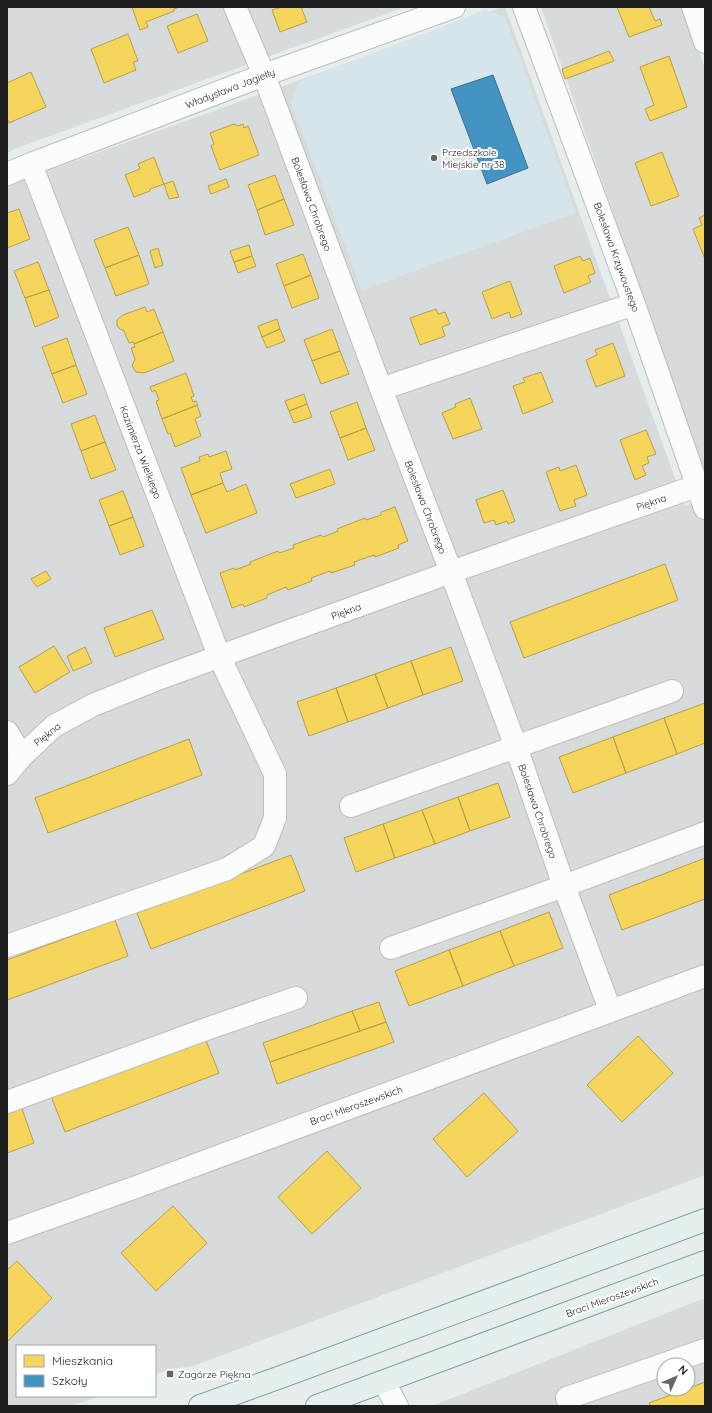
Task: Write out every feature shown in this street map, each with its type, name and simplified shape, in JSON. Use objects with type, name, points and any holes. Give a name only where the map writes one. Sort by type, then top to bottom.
[{"type":"main road","points":[[200,1406],[286,1376],[705,1220]]},
{"type":"main road","name":"Braci Mieroszewskich","points":[[317,1406],[705,1262]]},
{"type":"street","name":"Bolesława Chrobrego","points":[[235,7],[264,75],[451,572],[516,747],[564,886],[610,1010]]},
{"type":"street","name":"Władysława Jagiełły","points":[[7,174],[264,75],[454,7]]},
{"type":"street","name":"Bolesława Krzywoustego","points":[[524,7],[701,485],[705,508]]},
{"type":"street","points":[[693,7],[705,42]]},
{"type":"street","name":"Kazimierza Wielkiego","points":[[7,946],[227,869],[264,846],[275,818],[275,774],[220,658],[31,164]]},
{"type":"street","points":[[381,388],[634,304]]},
{"type":"street","name":"Piękna","points":[[7,774],[22,756],[54,726],[93,705],[155,680],[220,658],[451,572],[701,485]]},
{"type":"street","points":[[351,806],[672,691]]},
{"type":"street","points":[[7,732],[22,756]]},
{"type":"street","points":[[391,948],[564,886],[705,833]]},
{"type":"street","name":"Braci Mieroszewskich","points":[[7,1233],[139,1186],[705,976]]},
{"type":"street","points":[[7,1102],[209,1028],[296,998]]},
{"type":"street","points":[[567,1398],[705,1350]]},
{"type":"street","points":[[384,1382],[397,1406]]},
{"type":"shaded area","points":[[7,7],[405,7],[17,148],[7,153]]},
{"type":"shaded area","points":[[505,7],[685,506],[705,500],[705,1175],[193,1366],[171,1369],[156,1375],[156,1345],[16,1345],[16,1397],[96,1397],[72,1406],[7,1406],[7,187],[19,181]]},
{"type":"shaded area","points":[[541,7],[683,7],[705,68],[704,473]]},
{"type":"shaded area","name":"Przedszkole Miejskie nr 38","points":[[485,10],[505,17],[576,213],[362,290],[291,103],[298,82]]},
{"type":"shaded area","points":[[705,1298],[705,1406],[432,1406]]},
{"type":"building: Mieszkania","points":[[132,7],[180,7],[174,9],[174,11],[146,22],[148,27],[140,30]]},
{"type":"building: Mieszkania","points":[[282,7],[301,7],[307,22],[280,32],[272,10]]},
{"type":"building: Mieszkania","points":[[617,7],[649,7],[655,21],[660,19],[662,25],[629,37]]},
{"type":"building: Mieszkania","points":[[197,14],[208,41],[178,53],[167,26]]},
{"type":"building: Mieszkania","points":[[128,34],[138,61],[133,62],[136,70],[104,83],[91,49]]},
{"type":"building: Mieszkania","points":[[609,51],[614,61],[565,79],[562,69]]},
{"type":"building: Mieszkania","points":[[669,56],[687,107],[650,121],[645,109],[654,105],[640,67]]},
{"type":"building: Mieszkania","points":[[31,72],[46,107],[9,123],[7,119],[7,83]]},
{"type":"building: Mieszkania","points":[[234,124],[238,126],[243,124],[244,128],[248,126],[259,155],[220,170],[211,146],[214,144],[210,133]]},
{"type":"building: Mieszkania","points":[[662,152],[679,196],[651,206],[635,163]]},
{"type":"building: Mieszkania","points":[[154,157],[164,184],[134,197],[125,175],[140,169],[138,164]]},
{"type":"building: Mieszkania","points":[[275,175],[284,199],[257,210],[248,185]]},
{"type":"building: Mieszkania","points":[[226,179],[229,187],[211,194],[208,186]]},
{"type":"building: Mieszkania","points":[[173,181],[179,197],[169,199],[164,184]]},
{"type":"building: Mieszkania","points":[[284,199],[294,225],[265,235],[257,210]]},
{"type":"building: Mieszkania","points":[[19,209],[30,239],[7,248],[7,213]]},
{"type":"building: Mieszkania","points":[[705,215],[705,259],[693,229],[702,225],[699,218]]},
{"type":"building: Mieszkania","points":[[128,227],[139,255],[105,268],[94,240]]},
{"type":"building: Mieszkania","points":[[249,245],[252,256],[234,262],[230,251]]},
{"type":"building: Mieszkania","points":[[158,248],[163,265],[155,268],[150,251]]},
{"type":"building: Mieszkania","points":[[303,254],[311,275],[284,286],[276,264]]},
{"type":"building: Mieszkania","points":[[139,255],[149,284],[116,296],[105,268]]},
{"type":"building: Mieszkania","points":[[252,256],[256,266],[238,273],[234,262]]},
{"type":"building: Mieszkania","points":[[580,256],[583,261],[590,258],[595,273],[588,276],[591,282],[564,293],[554,266]]},
{"type":"building: Mieszkania","points":[[38,262],[49,290],[25,298],[14,271]]},
{"type":"building: Mieszkania","points":[[311,275],[319,298],[292,308],[284,286]]},
{"type":"building: Mieszkania","points":[[510,281],[522,314],[511,318],[509,312],[492,319],[482,292]]},
{"type":"building: Mieszkania","points":[[49,290],[59,317],[35,327],[25,298]]},
{"type":"building: Mieszkania","points":[[145,307],[147,312],[154,309],[163,332],[134,344],[133,342],[129,343],[124,331],[117,326],[117,320],[123,315]]},
{"type":"building: Mieszkania","points":[[436,309],[438,314],[445,312],[450,324],[442,327],[445,336],[420,345],[410,318]]},
{"type":"building: Mieszkania","points":[[277,319],[280,329],[262,337],[258,326]]},
{"type":"building: Mieszkania","points":[[280,329],[285,341],[267,348],[262,337]]},
{"type":"building: Mieszkania","points":[[332,329],[340,351],[312,361],[304,340]]},
{"type":"building: Mieszkania","points":[[163,332],[174,361],[144,373],[136,372],[132,366],[135,359],[131,348],[135,347],[134,344]]},
{"type":"building: Mieszkania","points":[[67,338],[76,365],[52,374],[42,347]]},
{"type":"building: Mieszkania","points":[[613,343],[625,376],[596,387],[586,360],[597,355],[595,350]]},
{"type":"building: Mieszkania","points":[[340,351],[349,374],[321,384],[312,361]]},
{"type":"building: Mieszkania","points":[[76,365],[87,394],[63,403],[52,374]]},
{"type":"building: Mieszkania","points":[[541,372],[553,402],[523,414],[513,386],[525,382],[523,378]]},
{"type":"building: Mieszkania","points":[[186,373],[194,396],[191,397],[193,402],[196,401],[198,405],[162,419],[156,401],[159,400],[155,390],[152,392],[150,387]]},
{"type":"building: Mieszkania","points":[[304,394],[307,404],[289,411],[285,401]]},
{"type":"building: Mieszkania","points":[[470,398],[482,429],[453,439],[442,413],[456,407],[455,404]]},
{"type":"building: Mieszkania","points":[[357,402],[366,428],[340,438],[330,412]]},
{"type":"building: Mieszkania","points":[[307,404],[312,417],[294,423],[289,411]]},
{"type":"building: Mieszkania","points":[[197,405],[201,416],[195,419],[201,436],[175,447],[170,433],[168,434],[162,419]]},
{"type":"building: Mieszkania","points":[[95,415],[105,442],[81,451],[71,424]]},
{"type":"building: Mieszkania","points":[[366,428],[375,450],[348,460],[340,438]]},
{"type":"building: Mieszkania","points":[[646,430],[656,454],[647,457],[649,463],[642,466],[646,475],[635,480],[620,440]]},
{"type":"building: Mieszkania","points":[[105,442],[116,470],[91,479],[81,451]]},
{"type":"building: Mieszkania","points":[[226,451],[232,469],[220,473],[223,483],[191,495],[181,468],[200,461],[199,457],[208,454],[209,457]]},
{"type":"building: Mieszkania","points":[[576,465],[587,495],[574,500],[576,506],[560,511],[546,472],[559,467],[560,471]]},
{"type":"building: Mieszkania","points":[[330,469],[335,484],[296,498],[290,484]]},
{"type":"building: Mieszkania","points":[[223,483],[227,492],[246,484],[257,513],[206,533],[191,495]]},
{"type":"building: Mieszkania","points":[[503,490],[515,521],[508,524],[507,521],[496,525],[494,520],[484,523],[476,500]]},
{"type":"building: Mieszkania","points":[[123,491],[133,517],[109,526],[99,500]]},
{"type":"building: Mieszkania","points":[[395,507],[408,541],[398,545],[399,548],[375,557],[374,555],[354,562],[355,565],[331,573],[330,571],[311,578],[312,581],[288,590],[286,587],[267,595],[267,598],[244,607],[243,604],[232,608],[220,573],[234,568],[235,570],[251,564],[250,562],[278,551],[279,553],[294,548],[293,545],[321,535],[323,537],[338,531],[337,529],[365,518],[366,520],[381,515],[381,512]]},
{"type":"building: Mieszkania","points":[[133,517],[144,546],[120,555],[109,526]]},
{"type":"building: Mieszkania","points":[[665,564],[678,600],[524,658],[510,622]]},
{"type":"building: Mieszkania","points":[[46,571],[51,579],[37,587],[31,579]]},
{"type":"building: Mieszkania","points":[[152,610],[164,639],[115,657],[104,628]]},
{"type":"building: Mieszkania","points":[[54,646],[70,672],[35,693],[19,667]]},
{"type":"building: Mieszkania","points":[[85,647],[92,663],[73,671],[67,656]]},
{"type":"building: Mieszkania","points":[[451,647],[463,681],[423,695],[411,661]]},
{"type":"building: Mieszkania","points":[[411,661],[423,695],[388,708],[375,674]]},
{"type":"building: Mieszkania","points":[[375,674],[388,708],[348,722],[336,688]]},
{"type":"building: Mieszkania","points":[[336,688],[348,722],[309,736],[297,702]]},
{"type":"building: Mieszkania","points":[[705,703],[705,743],[677,754],[664,718]]},
{"type":"building: Mieszkania","points":[[664,718],[677,754],[626,773],[613,737]]},
{"type":"building: Mieszkania","points":[[613,737],[626,773],[573,793],[559,757]]},
{"type":"building: Mieszkania","points":[[189,739],[202,775],[48,833],[35,798]]},
{"type":"building: Mieszkania","points":[[498,783],[510,817],[470,831],[458,797]]},
{"type":"building: Mieszkania","points":[[458,797],[470,831],[435,844],[422,810]]},
{"type":"building: Mieszkania","points":[[422,810],[435,844],[395,858],[383,824]]},
{"type":"building: Mieszkania","points":[[383,824],[395,858],[356,872],[344,838]]},
{"type":"building: Mieszkania","points":[[291,855],[305,891],[151,949],[137,913]]},
{"type":"building: Mieszkania","points":[[705,858],[705,899],[622,930],[609,895]]},
{"type":"building: Mieszkania","points":[[549,912],[563,948],[514,966],[500,931]]},
{"type":"building: Mieszkania","points":[[115,920],[128,956],[7,1000],[7,960]]},
{"type":"building: Mieszkania","points":[[500,931],[514,966],[463,986],[449,950]]},
{"type":"building: Mieszkania","points":[[449,950],[463,986],[409,1006],[395,971]]},
{"type":"building: Mieszkania","points":[[379,1002],[386,1022],[360,1031],[352,1011]]},
{"type":"building: Mieszkania","points":[[352,1011],[360,1031],[270,1062],[263,1043]]},
{"type":"building: Mieszkania","points":[[386,1022],[394,1042],[277,1084],[270,1062]]},
{"type":"building: Mieszkania","points":[[638,1036],[673,1073],[622,1122],[587,1085]]},
{"type":"building: Mieszkania","points":[[205,1038],[219,1073],[65,1132],[51,1096]]},
{"type":"building: Mieszkania","points":[[484,1093],[518,1131],[467,1177],[433,1139]]},
{"type":"building: Mieszkania","points":[[21,1106],[34,1143],[7,1153],[7,1111]]},
{"type":"building: Mieszkania","points":[[327,1151],[361,1188],[312,1234],[278,1197]]},
{"type":"building: Mieszkania","points":[[173,1206],[207,1243],[156,1291],[121,1253]]},
{"type":"building: Mieszkania","points":[[17,1261],[52,1298],[7,1342],[7,1270]]},
{"type":"building: Mieszkania","points":[[705,1382],[705,1406],[650,1406],[649,1403],[665,1397],[696,1397],[696,1385]]},
{"type":"building: Szkoły","points":[[493,75],[528,168],[487,184],[451,89]]},
{"type":"place","name":"Przedszkole Miejskie nr 38","points":[[434,158]]},
{"type":"place","name":"Zagórze Piękna","points":[[170,1374]]}]
